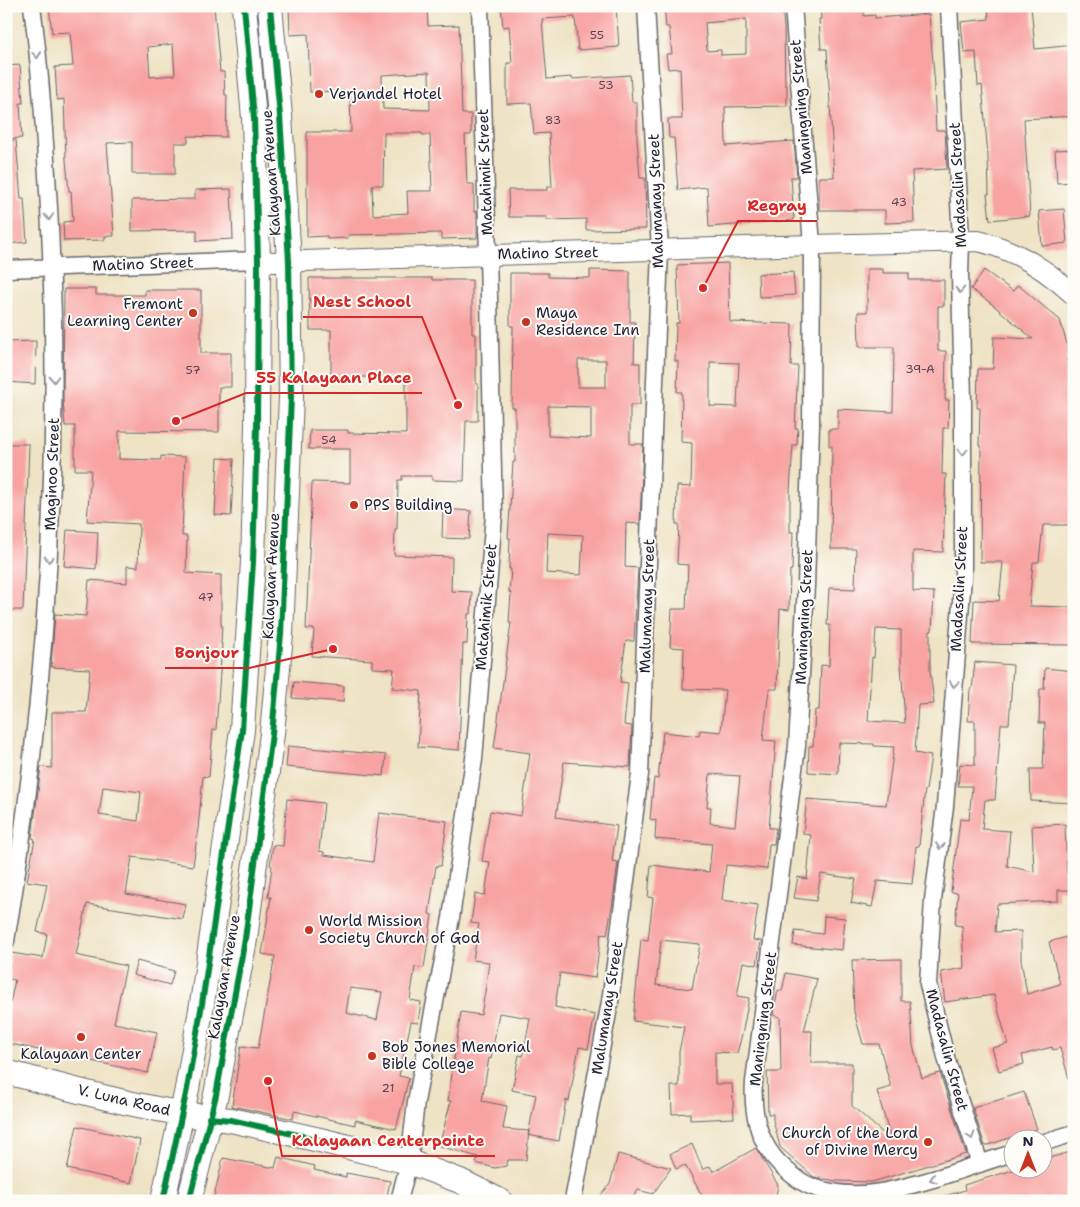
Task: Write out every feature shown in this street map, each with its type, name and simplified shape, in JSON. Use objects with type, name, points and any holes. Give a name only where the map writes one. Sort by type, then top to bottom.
[{"type":"main road","name":"Kalayaan Avenue","points":[[163,1201],[182,1114],[200,1012],[242,730],[254,528],[258,260],[254,118],[244,6]]},
{"type":"main road","name":"Kalayaan Avenue","points":[[189,1201],[216,1094],[245,939],[272,734],[278,669],[285,564],[291,397],[289,261],[280,116],[270,6]]},
{"type":"main road","name":"V. Luna Road","points":[[6,1072],[182,1114],[231,1120],[324,1140],[409,1162],[460,1181],[500,1201]]},
{"type":"street","name":"Maginoo Street","points":[[6,941],[32,764],[44,633],[51,511],[54,389],[52,267],[45,146],[32,6]]},
{"type":"street","name":"Matahimik Street","points":[[399,1201],[409,1162],[416,1102],[451,918],[474,759],[494,515],[480,6]]},
{"type":"street","name":"Malumanay Street","points":[[573,1201],[610,1002],[640,774],[660,250],[646,6]]},
{"type":"street","name":"Maningning Street","points":[[793,6],[812,244],[811,424],[807,567],[797,746],[752,1101],[756,1122],[774,1158],[810,1194],[877,1193],[903,1188],[1002,1156]]},
{"type":"street","name":"Madasalin Street","points":[[949,6],[961,241],[960,275],[964,401],[963,577],[945,806],[933,900],[928,984],[948,1061],[980,1164]]},
{"type":"street","name":"Matino Street","points":[[6,269],[812,244],[978,241],[996,245],[1051,275],[1074,295]]},
{"type":"street","points":[[1052,1140],[1074,1133]]},
{"type":"building","points":[[49,6],[149,6],[150,11],[214,6],[220,72],[224,72],[225,95],[227,95],[226,137],[188,136],[188,143],[175,143],[175,174],[132,174],[132,142],[107,143],[114,236],[105,236],[105,240],[64,241],[63,222],[73,221],[66,160],[64,99],[57,100],[55,67],[73,66],[70,32],[52,33]],"holes":[[[173,44],[175,75],[150,77],[148,47]]]},
{"type":"building","points":[[289,6],[427,6],[428,26],[459,25],[462,114],[471,114],[471,135],[465,135],[467,184],[474,184],[474,212],[477,212],[477,238],[441,239],[441,233],[348,235],[348,238],[327,239],[327,236],[307,237],[307,132],[351,132],[350,91],[310,92],[308,34],[290,35]],"holes":[[[429,72],[430,110],[383,109],[382,75]],[[384,133],[422,133],[422,135],[430,135],[432,191],[407,191],[408,213],[373,215],[372,185],[383,185]]]},
{"type":"building","points":[[501,6],[616,6],[619,47],[578,50],[575,17],[542,19],[547,79],[630,75],[632,102],[637,102],[640,178],[645,178],[646,229],[586,230],[586,219],[547,220],[547,217],[509,217],[508,190],[547,190],[547,187],[552,187],[549,133],[534,134],[531,103],[507,104],[507,63],[512,63],[509,26],[503,27]]},
{"type":"building","points":[[664,6],[782,6],[787,106],[725,107],[726,146],[794,141],[797,177],[791,177],[794,220],[709,227],[707,187],[678,190],[674,138],[669,138],[668,119],[682,119],[680,68],[668,69],[666,54],[672,54],[669,27],[666,27]],"holes":[[[746,19],[746,54],[721,55],[721,50],[707,51],[705,23]]]},
{"type":"building","points":[[820,6],[864,6],[864,16],[875,15],[875,18],[929,14],[935,87],[936,130],[945,130],[947,169],[912,171],[914,222],[885,223],[885,210],[819,210],[819,177],[834,177],[827,49],[821,49]]},
{"type":"building","points":[[988,6],[1031,6],[1035,49],[1074,45],[1074,116],[1024,119],[1030,216],[990,220],[987,194],[989,194],[988,156],[982,85],[978,86],[976,52],[964,53],[961,22],[989,19]]},
{"type":"building","points":[[20,65],[23,103],[20,103],[22,138],[6,139],[6,66]]},
{"type":"building","points":[[16,140],[21,199],[24,199],[27,242],[6,244],[6,141]]},
{"type":"building","points":[[1074,149],[1074,182],[1057,183],[1055,150]]},
{"type":"building","points":[[231,189],[233,239],[197,241],[197,230],[132,231],[132,200],[195,199],[195,190]]},
{"type":"building","points":[[1064,209],[1067,243],[1042,246],[1039,211]]},
{"type":"building","points":[[728,263],[730,322],[792,324],[791,366],[798,366],[795,428],[798,428],[797,445],[793,445],[790,491],[790,532],[793,532],[789,610],[780,609],[777,689],[769,689],[763,740],[776,741],[769,828],[776,828],[774,844],[769,844],[767,869],[726,865],[722,900],[758,905],[753,940],[761,941],[757,965],[743,962],[737,996],[749,998],[737,1053],[715,1052],[715,1084],[732,1084],[734,1118],[690,1120],[690,1113],[672,1114],[671,1086],[679,1086],[679,1052],[684,1027],[633,1021],[641,939],[648,940],[653,898],[648,897],[651,865],[709,872],[712,844],[655,839],[656,820],[650,819],[654,778],[658,779],[663,732],[699,736],[700,730],[721,732],[725,690],[683,689],[684,648],[670,647],[672,609],[686,609],[688,565],[677,564],[679,524],[676,524],[677,486],[691,487],[692,443],[681,442],[682,392],[677,392],[678,361],[675,361],[676,323],[679,323],[677,265]],"holes":[[[710,362],[739,363],[737,407],[710,406]],[[710,774],[740,776],[735,826],[710,823],[711,807],[707,807]],[[661,940],[700,944],[692,989],[656,985]]]},
{"type":"building","points":[[867,269],[883,269],[883,273],[909,273],[909,280],[944,280],[944,306],[938,306],[938,351],[946,351],[945,400],[949,400],[948,428],[943,428],[942,474],[946,474],[943,552],[913,551],[913,591],[934,592],[932,631],[930,631],[930,670],[934,704],[918,705],[915,753],[931,756],[919,846],[916,846],[912,884],[877,881],[872,907],[851,903],[856,879],[821,874],[816,901],[794,898],[798,877],[807,879],[811,835],[803,834],[807,799],[886,805],[894,747],[874,746],[874,744],[839,743],[838,774],[808,772],[809,746],[813,746],[815,710],[819,710],[821,665],[829,666],[830,625],[827,625],[829,588],[855,589],[856,549],[831,549],[832,446],[829,446],[829,429],[838,429],[838,409],[893,412],[894,347],[859,347],[858,312],[867,312]],"holes":[[[876,629],[901,630],[905,723],[868,721],[872,657],[874,658]]]},
{"type":"building","points":[[590,270],[630,271],[630,322],[635,322],[634,363],[640,363],[640,405],[630,405],[630,444],[643,444],[640,524],[626,523],[625,567],[638,568],[634,641],[626,641],[620,682],[628,683],[624,725],[632,726],[630,767],[564,762],[556,817],[617,826],[612,861],[618,862],[607,935],[601,934],[595,978],[560,973],[555,1007],[595,1015],[588,1049],[579,1047],[569,1101],[566,1100],[559,1141],[529,1135],[526,1160],[508,1160],[506,1166],[495,1168],[476,1163],[478,1157],[439,1146],[451,1101],[448,1101],[461,1012],[481,1015],[485,992],[489,962],[473,960],[479,924],[471,923],[475,894],[485,895],[490,862],[482,861],[490,811],[521,816],[530,753],[494,748],[511,623],[509,623],[511,593],[509,592],[511,569],[509,569],[510,538],[508,538],[513,462],[515,462],[515,408],[512,408],[513,326],[510,326],[510,273],[548,273],[548,277],[590,278]],"holes":[[[578,360],[606,360],[606,387],[578,387]],[[548,406],[591,407],[591,438],[548,436]],[[548,533],[583,535],[581,575],[546,573]],[[499,1013],[530,1018],[523,1056],[519,1055],[512,1090],[536,1095],[529,1131],[503,1129],[507,1106],[482,1101]]]},
{"type":"building","points":[[984,270],[1013,291],[1018,285],[1060,320],[1071,358],[1067,359],[1074,388],[1074,525],[1043,525],[1039,562],[1033,562],[1029,606],[1073,607],[1073,645],[972,644],[974,600],[999,601],[1003,562],[980,562],[981,445],[979,445],[980,408],[977,408],[978,369],[993,369],[994,337],[1033,339],[992,304],[971,289]]},
{"type":"building","points":[[793,272],[795,295],[759,297],[758,274]]},
{"type":"building","points":[[309,278],[432,278],[432,280],[472,280],[472,334],[476,334],[478,421],[466,421],[464,481],[432,480],[432,476],[402,476],[402,480],[398,480],[397,529],[395,529],[394,555],[452,557],[451,591],[472,592],[471,614],[468,614],[467,644],[463,644],[459,750],[418,747],[421,691],[392,688],[394,669],[372,668],[372,660],[312,656],[314,629],[306,629],[312,482],[350,483],[350,449],[309,449],[310,430],[348,430],[348,433],[406,434],[406,377],[331,377],[331,330],[310,330]]},
{"type":"building","points":[[64,289],[96,289],[96,295],[145,295],[145,290],[201,290],[201,353],[231,353],[231,387],[219,387],[219,432],[119,431],[119,459],[161,460],[161,456],[185,457],[182,536],[187,536],[186,573],[221,575],[222,644],[216,730],[213,729],[209,777],[203,776],[193,866],[132,857],[126,894],[186,904],[183,919],[87,904],[76,955],[126,966],[114,1023],[157,1032],[148,1073],[6,1043],[6,1022],[15,980],[7,979],[11,953],[43,958],[47,934],[37,932],[47,884],[27,881],[35,839],[32,838],[41,767],[52,768],[52,712],[86,712],[90,669],[51,667],[55,614],[86,616],[89,580],[127,583],[127,566],[138,567],[139,524],[87,521],[91,470],[75,470],[75,426],[65,426],[63,400]],"holes":[[[103,787],[141,792],[138,821],[99,815]]]},
{"type":"building","points":[[36,341],[35,384],[6,382],[6,342]]},
{"type":"building","points":[[6,444],[29,444],[23,610],[6,610]]},
{"type":"building","points":[[218,458],[234,459],[231,516],[215,515]]},
{"type":"building","points":[[443,509],[471,511],[469,539],[442,538]]},
{"type":"building","points":[[67,530],[98,532],[96,569],[64,566]]},
{"type":"building","points":[[975,662],[1013,665],[1009,724],[1001,724],[995,800],[985,800],[982,829],[1010,831],[1007,866],[1034,872],[1032,826],[1065,824],[1067,873],[1074,873],[1074,890],[1058,890],[1058,901],[997,904],[995,932],[1021,931],[1021,960],[1027,994],[1060,984],[1049,942],[1074,935],[1074,1082],[1070,1082],[1060,1048],[1053,1050],[1052,1047],[1022,1055],[1024,1064],[999,1071],[992,1048],[1008,1044],[994,995],[945,1002],[941,972],[964,968],[962,926],[955,925],[958,893],[951,892],[960,819],[969,820],[972,786],[958,786],[960,764],[975,765],[975,721],[968,721],[970,689],[972,689]]},
{"type":"building","points":[[1045,668],[1074,671],[1074,803],[1031,801],[1030,769],[1043,769],[1045,723],[1039,723],[1040,689],[1044,689]]},
{"type":"building","points":[[294,682],[344,686],[343,702],[292,698]]},
{"type":"building","points":[[288,746],[386,755],[384,776],[286,767]]},
{"type":"building","points":[[287,799],[324,803],[319,851],[324,852],[324,855],[373,862],[379,813],[447,821],[441,866],[436,866],[429,914],[432,915],[424,968],[415,967],[410,1000],[421,1002],[418,1023],[411,1022],[399,1076],[409,1078],[396,1129],[355,1120],[355,1125],[294,1111],[293,1119],[232,1106],[241,1046],[258,1048],[275,956],[262,954],[271,897],[268,897],[272,866],[270,865],[273,845],[283,846]],"holes":[[[350,988],[382,992],[377,1020],[346,1013]]]},
{"type":"building","points":[[824,916],[845,918],[842,950],[793,945],[795,931],[823,934]]},
{"type":"building","points":[[901,959],[901,1001],[910,1001],[913,1046],[922,1078],[940,1073],[966,1154],[872,1182],[836,1181],[814,1177],[780,1147],[773,1114],[768,1114],[767,1072],[781,1072],[780,1017],[773,1015],[778,990],[782,991],[786,973],[817,979],[804,1031],[812,1031],[811,1063],[852,1063],[852,1106],[891,1140],[877,1091],[891,1087],[879,1044],[863,1044],[854,1012],[852,960]]},
{"type":"building","points":[[137,961],[174,971],[170,985],[133,975]]},
{"type":"building","points":[[1024,1092],[1037,1129],[1002,1130],[1002,1140],[985,1146],[973,1108]]},
{"type":"building","points":[[77,1126],[140,1140],[131,1183],[67,1169]]},
{"type":"building","points":[[692,1144],[703,1170],[710,1166],[713,1172],[756,1148],[778,1185],[775,1201],[705,1201],[685,1165],[676,1169],[670,1154]]},
{"type":"building","points":[[1074,1151],[1074,1201],[941,1201],[941,1197],[965,1190],[964,1185],[1002,1173],[1002,1180],[1052,1180],[1052,1157]]},
{"type":"building","points":[[618,1154],[671,1168],[653,1194],[638,1190],[630,1201],[596,1201],[610,1184]]},
{"type":"building","points":[[278,1157],[315,1166],[314,1170],[346,1177],[346,1173],[390,1181],[386,1201],[213,1201],[223,1158],[275,1168]]},
{"type":"cycle path","points":[[163,1201],[187,1089],[202,1004],[242,730],[253,562],[257,427],[258,260],[254,118],[244,6]]},
{"type":"cycle path","points":[[189,1201],[216,1095],[245,939],[272,734],[281,634],[291,397],[289,261],[280,116],[270,6]]},
{"type":"cycle path","points":[[209,1118],[231,1120],[324,1141]]},
{"type":"place","name":"Verjandel Hotel","points":[[319,94]]},
{"type":"place","name":"Regray","points":[[703,288]]},
{"type":"place","name":"Fremont Learning Center","points":[[193,313]]},
{"type":"place","name":"Maya Residence Inn","points":[[526,322]]},
{"type":"place","name":"Nest School","points":[[458,405]]},
{"type":"place","name":"55 Kalayaan Place","points":[[176,421]]},
{"type":"place","name":"PPS Building","points":[[354,505]]},
{"type":"place","name":"Bonjour","points":[[333,649]]},
{"type":"place","name":"World Mission Society Church of God","points":[[309,930]]},
{"type":"place","name":"Kalayaan Center","points":[[81,1037]]},
{"type":"place","name":"Bob Jones Memorial Bible College","points":[[372,1056]]},
{"type":"place","name":"Kalayaan Centerpointe","points":[[268,1081]]},
{"type":"place","name":"Church of the Lord of Divine Mercy","points":[[928,1142]]}]
